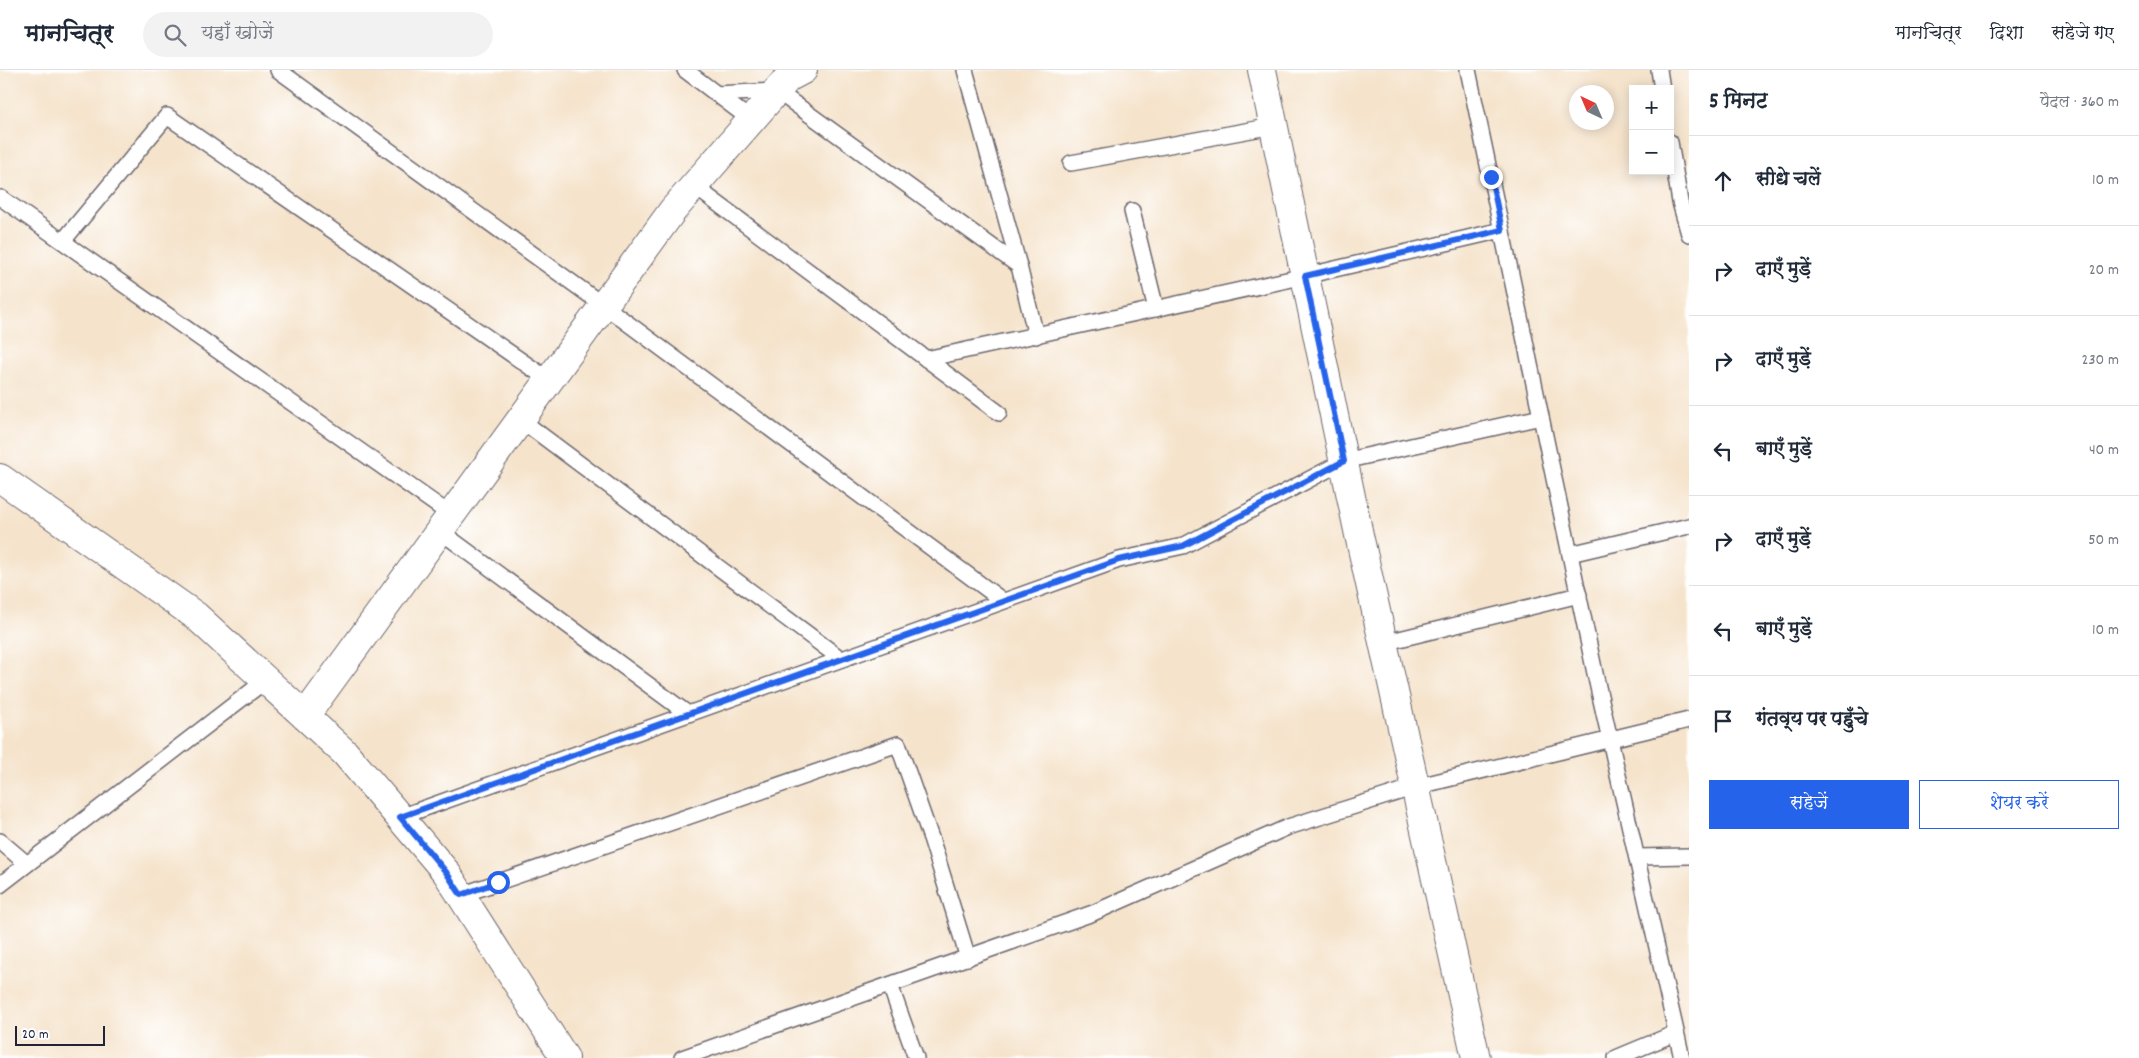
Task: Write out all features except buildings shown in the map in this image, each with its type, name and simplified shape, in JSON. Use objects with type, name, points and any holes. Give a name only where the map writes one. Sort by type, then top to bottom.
[{"type":"street","points":[[305,716],[672,210],[788,78],[803,70]]},
{"type":"street","points":[[1262,70],[1344,461],[1476,1058]]},
{"type":"street","points":[[0,478],[196,616],[345,753],[446,872],[565,1058]]},
{"type":"lane","points":[[278,70],[603,305],[1003,601]]},
{"type":"lane","points":[[685,70],[751,120]]},
{"type":"lane","points":[[966,70],[1036,336]]},
{"type":"lane","points":[[1468,70],[1570,554],[1682,1058]]},
{"type":"lane","points":[[1659,70],[1661,85]]},
{"type":"lane","points":[[716,94],[777,91],[1019,266]]},
{"type":"lane","points":[[63,241],[167,116],[549,380]]},
{"type":"lane","points":[[1071,164],[1274,126]]},
{"type":"lane","points":[[1674,166],[1680,202],[1689,234]]},
{"type":"lane","points":[[694,186],[999,413]]},
{"type":"lane","points":[[1,198],[63,241],[446,523],[688,714]]},
{"type":"lane","points":[[1132,211],[1156,309]]},
{"type":"lane","points":[[926,359],[1305,276],[1502,230]]},
{"type":"lane","points":[[400,817],[1119,560],[1183,546],[1344,461],[1541,417]]},
{"type":"lane","points":[[521,420],[841,659]]},
{"type":"lane","points":[[1570,554],[1689,526]]},
{"type":"lane","points":[[1384,643],[1579,595]]},
{"type":"lane","points":[[0,885],[266,680]]},
{"type":"lane","points":[[682,1058],[1093,913],[1288,828],[1415,787],[1689,720]]},
{"type":"lane","points":[[461,895],[898,744],[932,841],[968,958]]},
{"type":"lane","points":[[0,840],[27,864]]},
{"type":"lane","points":[[1637,858],[1689,856]]},
{"type":"lane","points":[[890,985],[916,1058]]},
{"type":"lane","points":[[1616,1058],[1676,1033]]},
{"type":"route","points":[[498,882],[461,895],[446,872],[400,817],[1119,560],[1183,546],[1344,461],[1305,276],[1502,230],[1491,177]]}]
